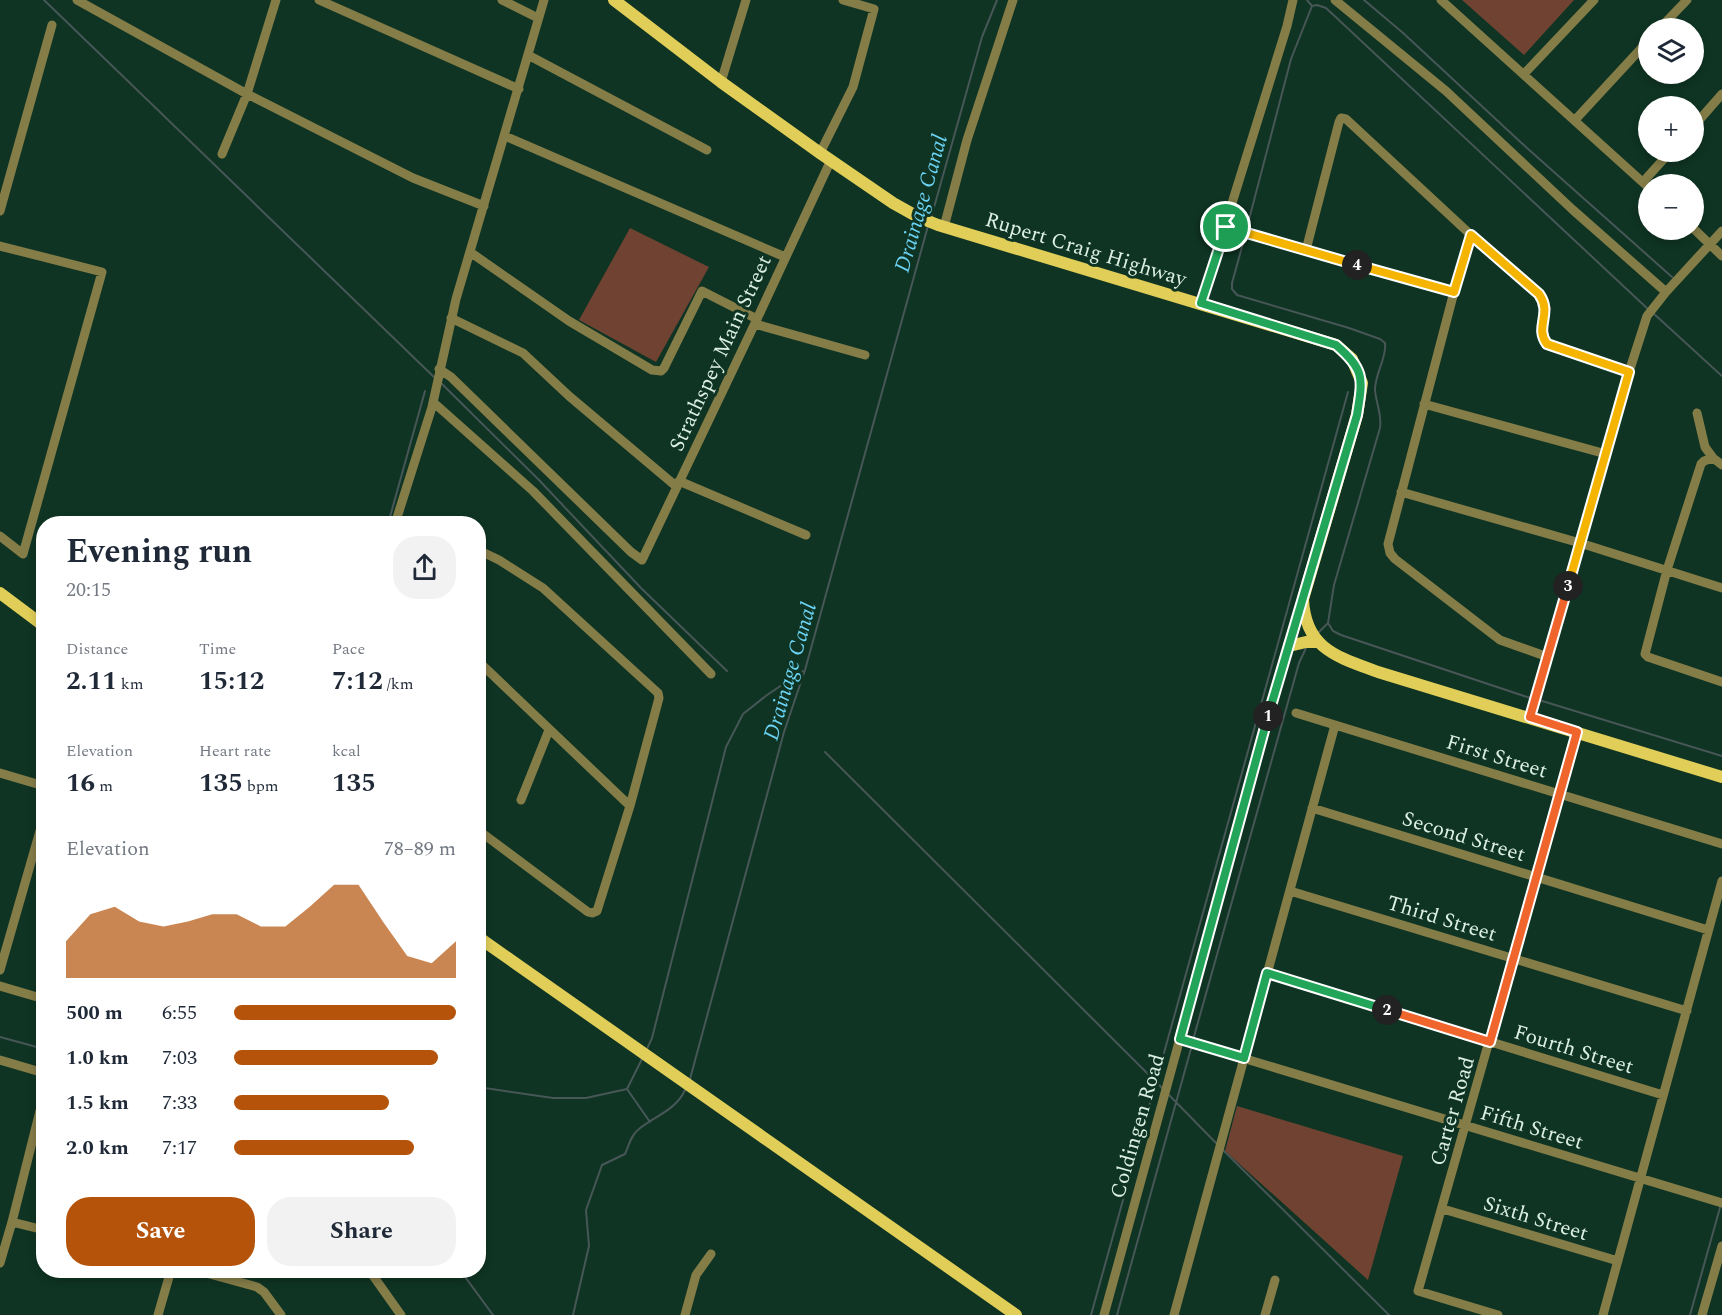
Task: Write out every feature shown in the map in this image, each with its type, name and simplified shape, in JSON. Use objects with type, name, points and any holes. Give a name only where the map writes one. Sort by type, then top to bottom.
[{"type":"main road","name":"Rupert Craig Highway","points":[[614,0],[721,82],[825,157],[918,217],[941,226],[1336,345],[1352,359],[1359,371],[1362,383],[1357,415],[1303,599]]},
{"type":"main road","points":[[0,593],[36,620]]},
{"type":"main road","points":[[1303,599],[1308,623],[1318,642],[1337,657],[1378,672],[1722,777]]},
{"type":"main road","points":[[1288,646],[1318,642]]},
{"type":"main road","points":[[486,943],[1016,1315]]},
{"type":"street","points":[[77,0],[247,94],[413,178],[484,206]]},
{"type":"street","points":[[222,154],[247,94],[276,0]]},
{"type":"street","points":[[319,0],[519,89]]},
{"type":"street","points":[[502,0],[538,18]]},
{"type":"street","points":[[398,516],[433,402],[451,318],[544,0]]},
{"type":"street","points":[[721,82],[746,0]]},
{"type":"street","name":"Strathspey Main Street","points":[[439,369],[451,377],[631,552],[642,560],[756,322],[853,87],[874,9],[843,0]]},
{"type":"street","points":[[941,226],[1013,0]]},
{"type":"street","points":[[1201,303],[1226,227],[1293,0]]},
{"type":"street","points":[[1335,0],[1446,91],[1573,210],[1666,292]]},
{"type":"street","points":[[1441,0],[1638,177]]},
{"type":"street","points":[[1524,74],[1594,0]]},
{"type":"street","points":[[1670,18],[1687,0]]},
{"type":"street","points":[[0,212],[52,25]]},
{"type":"street","points":[[1575,120],[1638,52]]},
{"type":"street","points":[[528,55],[707,150]]},
{"type":"street","points":[[1704,115],[1722,94]]},
{"type":"street","points":[[1306,250],[1341,118],[1346,119],[1471,235],[1539,294],[1546,308],[1542,334],[1547,344],[1629,372]]},
{"type":"street","points":[[505,136],[785,256]]},
{"type":"street","points":[[1226,227],[1454,292]]},
{"type":"street","points":[[1530,717],[1647,316],[1722,231]]},
{"type":"street","points":[[1471,235],[1388,544],[1390,553],[1395,559],[1500,640],[1548,657]]},
{"type":"street","points":[[1704,239],[1722,256]]},
{"type":"street","points":[[0,246],[102,272],[23,554],[0,536]]},
{"type":"street","points":[[470,252],[569,321],[652,370],[661,371],[664,368],[702,291],[756,322],[865,355]]},
{"type":"street","points":[[451,318],[523,353],[568,396],[678,484],[806,535]]},
{"type":"street","points":[[433,402],[533,491],[711,674]]},
{"type":"street","points":[[1424,404],[1606,454]]},
{"type":"street","points":[[1697,413],[1705,447],[1722,465]]},
{"type":"street","points":[[1713,458],[1701,464],[1667,570],[1645,654],[1722,682]]},
{"type":"street","points":[[1401,492],[1580,543],[1722,588]]},
{"type":"street","points":[[486,554],[543,588],[658,693],[659,698],[630,806],[597,911],[588,912],[486,836]]},
{"type":"street","name":"Coldingen Road","points":[[1104,1315],[1187,1041],[1288,646],[1303,599]]},
{"type":"street","points":[[486,669],[630,806]]},
{"type":"street","name":"First Street","points":[[1296,713],[1722,844]]},
{"type":"street","points":[[1174,1315],[1335,725]]},
{"type":"street","points":[[521,800],[549,730]]},
{"type":"street","name":"Carter Road","points":[[1498,1315],[1418,1291],[1577,732]]},
{"type":"street","points":[[0,772],[36,783]]},
{"type":"street","name":"Second Street","points":[[1312,808],[1708,930]]},
{"type":"street","points":[[0,969],[36,861]]},
{"type":"street","points":[[1603,1315],[1722,881]]},
{"type":"street","name":"Third Street","points":[[1290,891],[1687,1011]]},
{"type":"street","name":"Fourth Street","points":[[1267,973],[1663,1095]]},
{"type":"street","points":[[0,986],[36,997]]},
{"type":"street","name":"Fifth Street","points":[[1187,1041],[1722,1203]]},
{"type":"street","points":[[0,1060],[36,1071]]},
{"type":"street","points":[[0,1263],[36,1127]]},
{"type":"street","name":"Sixth Street","points":[[1443,1209],[1618,1261]]},
{"type":"street","points":[[12,1222],[36,1228]]},
{"type":"street","points":[[1702,1315],[1722,1246]]},
{"type":"street","points":[[685,1315],[696,1275],[711,1254]]},
{"type":"street","points":[[158,1315],[169,1278]]},
{"type":"street","points":[[224,1278],[257,1287],[281,1315]]},
{"type":"street","points":[[375,1278],[401,1315]]},
{"type":"street","points":[[1265,1315],[1275,1280]]},
{"type":"shaded area","points":[[1462,0],[1574,0],[1524,55]]},
{"type":"shaded area","points":[[630,228],[709,267],[656,362],[579,320]]},
{"type":"shaded area","points":[[1237,1106],[1403,1156],[1368,1280],[1225,1151]]},
{"type":"waterway","points":[[44,0],[435,378]]},
{"type":"waterway","name":"Drainage Canal","points":[[931,218],[982,37],[997,0]]},
{"type":"waterway","points":[[1307,0],[1312,6]]},
{"type":"waterway","points":[[1364,0],[1672,277]]},
{"type":"waterway","points":[[1246,231],[1291,59],[1312,6],[1317,5],[1326,8],[1649,310]]},
{"type":"waterway","name":"Drainage Canal","points":[[690,1079],[784,732],[805,670],[928,226]]},
{"type":"waterway","points":[[1245,236],[1232,283],[1232,289],[1237,295],[1349,328],[1385,343],[1375,390],[1380,428],[1334,585],[1328,623],[1333,631],[1341,635],[1533,699]]},
{"type":"waterway","points":[[1653,313],[1722,376]]},
{"type":"waterway","points":[[441,383],[538,479],[641,588],[727,671]]},
{"type":"waterway","points":[[390,516],[425,391]]},
{"type":"waterway","points":[[1091,1315],[1348,392]]},
{"type":"waterway","points":[[1317,634],[1328,623]]},
{"type":"waterway","points":[[1193,1040],[1299,663],[1306,648]]},
{"type":"waterway","points":[[646,1051],[652,1038],[726,747],[743,714],[803,671]]},
{"type":"waterway","points":[[1539,700],[1722,756]]},
{"type":"waterway","points":[[825,752],[1163,1089]]},
{"type":"waterway","points":[[0,1037],[36,1047]]},
{"type":"waterway","points":[[1117,1315],[1192,1045]]},
{"type":"waterway","points":[[627,1089],[642,1059]]},
{"type":"waterway","points":[[486,1088],[553,1098],[586,1098],[627,1089],[650,1122]]},
{"type":"waterway","name":"Drainage Canal","points":[[573,1315],[589,1246],[586,1210],[602,1165],[625,1154],[636,1131],[671,1108],[685,1090]]},
{"type":"waterway","points":[[1167,1093],[1218,1145]]},
{"type":"waterway","points":[[1222,1149],[1389,1315]]},
{"type":"waterway","points":[[1690,1315],[1721,1204]]},
{"type":"waterway","points":[[466,1278],[493,1315]]},
{"type":"route","points":[[1226,227],[1454,292],[1471,235],[1544,300],[1546,308],[1542,334],[1547,344],[1629,372],[1530,717],[1577,732],[1490,1042],[1267,973],[1244,1058],[1180,1039],[1279,678],[1357,415],[1362,383],[1359,371],[1352,359],[1336,345],[1201,303],[1226,227]]}]
